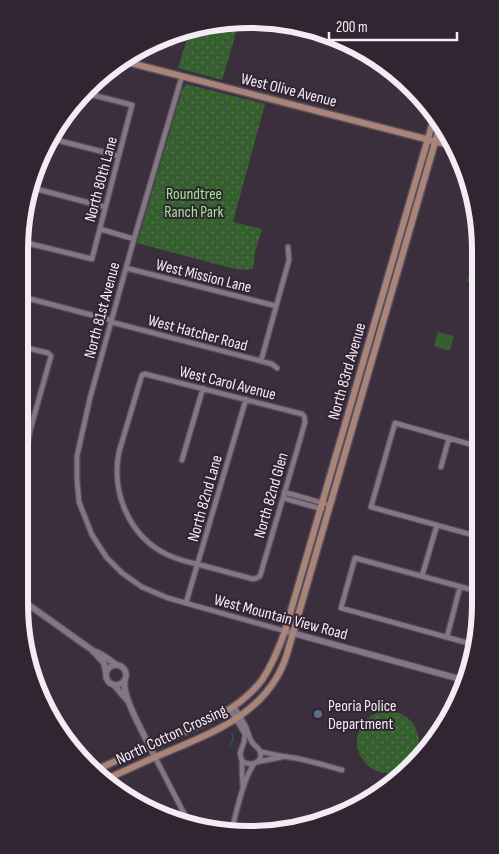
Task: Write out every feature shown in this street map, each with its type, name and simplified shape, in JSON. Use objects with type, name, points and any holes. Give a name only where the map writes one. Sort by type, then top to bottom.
[{"type":"main road","name":"West Olive Avenue","points":[[130,63],[445,144]]},
{"type":"main road","name":"North 83rd Avenue","points":[[285,631],[432,124]]},
{"type":"main road","name":"North 83rd Avenue","points":[[293,633],[438,132]]},
{"type":"main road","points":[[397,247],[404,250]]},
{"type":"main road","name":"North Cotton Crossing","points":[[100,768],[208,721],[232,707],[263,678],[275,658],[285,631]]},
{"type":"main road","name":"North Cotton Crossing","points":[[110,777],[212,732],[238,718],[258,701],[276,678],[285,662],[293,633]]},
{"type":"main road","points":[[263,678],[276,678]]},
{"type":"street","name":"North 81st Avenue","points":[[102,550],[92,535],[82,512],[76,468],[79,445],[111,321],[182,76]]},
{"type":"street","name":"North 80th Lane","points":[[28,243],[92,259],[132,106],[91,95]]},
{"type":"street","points":[[56,140],[119,156]]},
{"type":"street","points":[[36,189],[106,207]]},
{"type":"street","points":[[100,230],[134,239]]},
{"type":"street","points":[[260,361],[289,260],[288,247]]},
{"type":"street","name":"West Mission Lane","points":[[126,268],[276,306]]},
{"type":"street","name":"West Hatcher Road","points":[[28,298],[272,364],[277,368]]},
{"type":"street","points":[[28,348],[51,356],[31,427],[28,446]]},
{"type":"street","name":"West Carol Avenue","points":[[197,564],[167,555],[149,542],[131,522],[118,488],[117,464],[119,452],[142,375],[145,374],[246,399],[302,414],[304,418]]},
{"type":"street","points":[[182,460],[202,388]]},
{"type":"street","name":"North 82nd Lane","points":[[186,604],[246,399]]},
{"type":"street","name":"North 82nd Glen","points":[[197,564],[253,579],[260,576],[305,422],[304,418]]},
{"type":"street","points":[[472,445],[395,424],[371,507],[472,535]]},
{"type":"street","points":[[441,467],[449,438]]},
{"type":"street","points":[[284,492],[321,506]]},
{"type":"street","points":[[282,498],[329,508]]},
{"type":"street","points":[[422,576],[437,525]]},
{"type":"street","name":"West Mountain View Road","points":[[102,550],[122,573],[156,594],[186,604],[459,679]]},
{"type":"street","points":[[468,643],[341,608],[355,558],[472,590]]},
{"type":"street","points":[[447,637],[460,587]]},
{"type":"street","points":[[28,604],[92,650],[125,670],[124,687],[127,700],[185,817]]},
{"type":"street","points":[[92,650],[104,663],[108,681],[127,700]]},
{"type":"street","points":[[106,673],[111,666],[117,665]]},
{"type":"street","points":[[114,685],[119,685],[125,680]]},
{"type":"street","points":[[232,707],[253,744],[260,751],[260,757],[249,772],[243,788],[233,826]]},
{"type":"street","points":[[238,718],[245,734],[240,753],[243,788]]},
{"type":"street","points":[[243,747],[247,744],[253,744]]},
{"type":"street","points":[[260,751],[278,754],[282,757]]},
{"type":"street","points":[[242,761],[248,764],[282,757],[306,760],[342,770]]},
{"type":"green space","points":[[238,28],[222,80],[178,68],[188,36],[221,29]]},
{"type":"green space","name":"Roundtree Ranch Park","points":[[186,84],[265,104],[233,222],[262,229],[255,252],[253,269],[231,268],[137,243],[182,90]]},
{"type":"green space","points":[[472,265],[472,283],[467,281]]},
{"type":"green space","points":[[438,332],[454,336],[450,351],[434,346]]},
{"type":"green space","points":[[388,711],[405,716],[410,720],[418,736],[418,749],[395,772],[388,773],[371,768],[366,764],[362,759],[357,742],[362,725],[366,720],[371,716]]},
{"type":"waterway","points":[[223,116],[225,106]]},
{"type":"waterway","points":[[230,746],[233,740],[232,733]]},
{"type":"place","name":"Peoria Police Department","points":[[318,714]]}]
